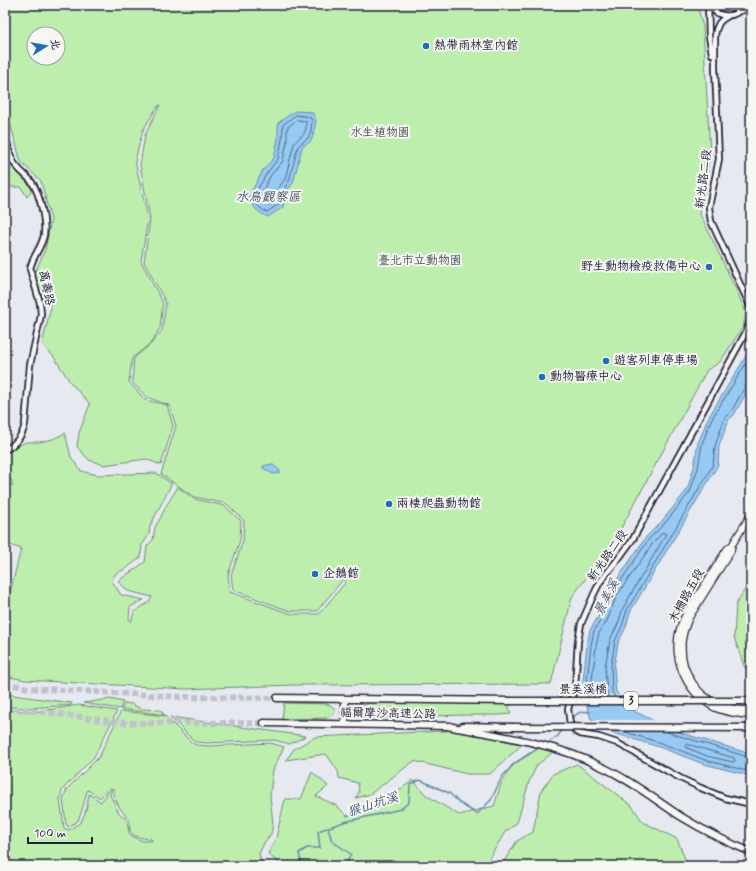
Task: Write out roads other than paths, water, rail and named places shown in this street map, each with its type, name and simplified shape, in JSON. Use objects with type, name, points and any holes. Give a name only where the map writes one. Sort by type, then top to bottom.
[{"type":"highway","name":"福爾摩沙高速公路","points":[[277,698],[510,701]]},
{"type":"highway","points":[[345,700],[345,724]]},
{"type":"highway","name":"景美溪橋","points":[[510,701],[751,701]]},
{"type":"highway","name":"福爾摩沙高速公路","points":[[264,723],[511,727],[751,728]]},
{"type":"highway","points":[[447,726],[543,745],[586,759],[631,782],[693,824],[751,852]]},
{"type":"main road","name":"木柵路五段","points":[[751,514],[732,545],[731,551],[689,618],[685,627],[682,649],[683,658],[689,676],[697,688],[709,699],[722,705],[751,710]]},
{"type":"main road","name":"木柵路五段","points":[[732,545],[726,549],[682,621],[677,646],[683,676],[695,692],[716,708],[732,713],[751,716]]},
{"type":"street","points":[[709,5],[714,12],[728,16],[740,10],[744,5]]},
{"type":"street","name":"新光路二段","points":[[709,5],[710,36],[715,68]]},
{"type":"street","points":[[740,10],[751,8]]},
{"type":"street","name":"新光路二段","points":[[728,16],[721,21],[716,30],[715,36],[719,158],[709,210],[751,308]]},
{"type":"street","name":"萬壽路","points":[[5,134],[12,160],[16,167],[34,186],[38,194],[44,229],[42,241],[30,269],[40,303],[41,315],[30,365],[25,424],[19,438],[5,450]]},
{"type":"street","name":"新光路二段","points":[[751,319],[746,332],[632,539],[604,576],[594,594],[581,624],[577,652],[575,687],[568,709],[570,724],[576,732],[617,743],[691,784],[726,798],[751,804]]},
{"type":"water","name":"水鳥觀察區","points":[[295,111],[312,112],[316,120],[314,132],[311,141],[302,147],[293,183],[285,194],[283,207],[268,217],[261,214],[248,198],[263,170],[274,158],[278,139],[278,123]]},
{"type":"water","name":"景美溪","points":[[751,348],[751,384],[734,415],[729,419],[719,446],[718,465],[630,612],[626,627],[618,643],[614,667],[616,692],[632,710],[672,730],[751,754],[751,776],[704,764],[659,747],[607,731],[591,719],[582,690],[590,630],[598,617],[608,593],[646,537],[662,521],[687,490],[694,467],[698,443],[708,418]]},
{"type":"water","points":[[272,464],[280,471],[280,473],[273,474],[263,468],[263,466]]},
{"type":"waterway","name":"猴山坑溪","points":[[571,719],[579,712],[590,712]]},
{"type":"waterway","name":"猴山坑溪","points":[[546,744],[558,736],[562,730]]},
{"type":"waterway","name":"猴山坑溪","points":[[302,866],[299,853],[307,848],[320,848],[318,831],[344,822],[401,809],[409,802],[410,785],[420,780],[449,793],[461,804],[477,814],[491,800],[502,777],[515,763],[542,746]]},
{"type":"waterway","points":[[328,828],[332,841],[351,854],[345,866]]},
{"type":"tunnel","points":[[5,683],[28,688],[183,697],[277,698]]},
{"type":"tunnel","points":[[5,707],[125,723],[264,723]]},
{"type":"place","name":"熱帶雨林室內館","points":[[426,46]]},
{"type":"place","name":"野生動物檢疫救傷中心","points":[[709,267]]},
{"type":"place","name":"遊客列車停車場","points":[[606,361]]},
{"type":"place","name":"動物醫療中心","points":[[542,377]]},
{"type":"place","name":"兩棲爬蟲動物館","points":[[389,504]]},
{"type":"place","name":"企鵝館","points":[[315,574]]},
{"type":"park label","name":"水生植物園","points":[[380,133]]},
{"type":"park label","name":"臺北市立動物園","points":[[420,261]]}]
